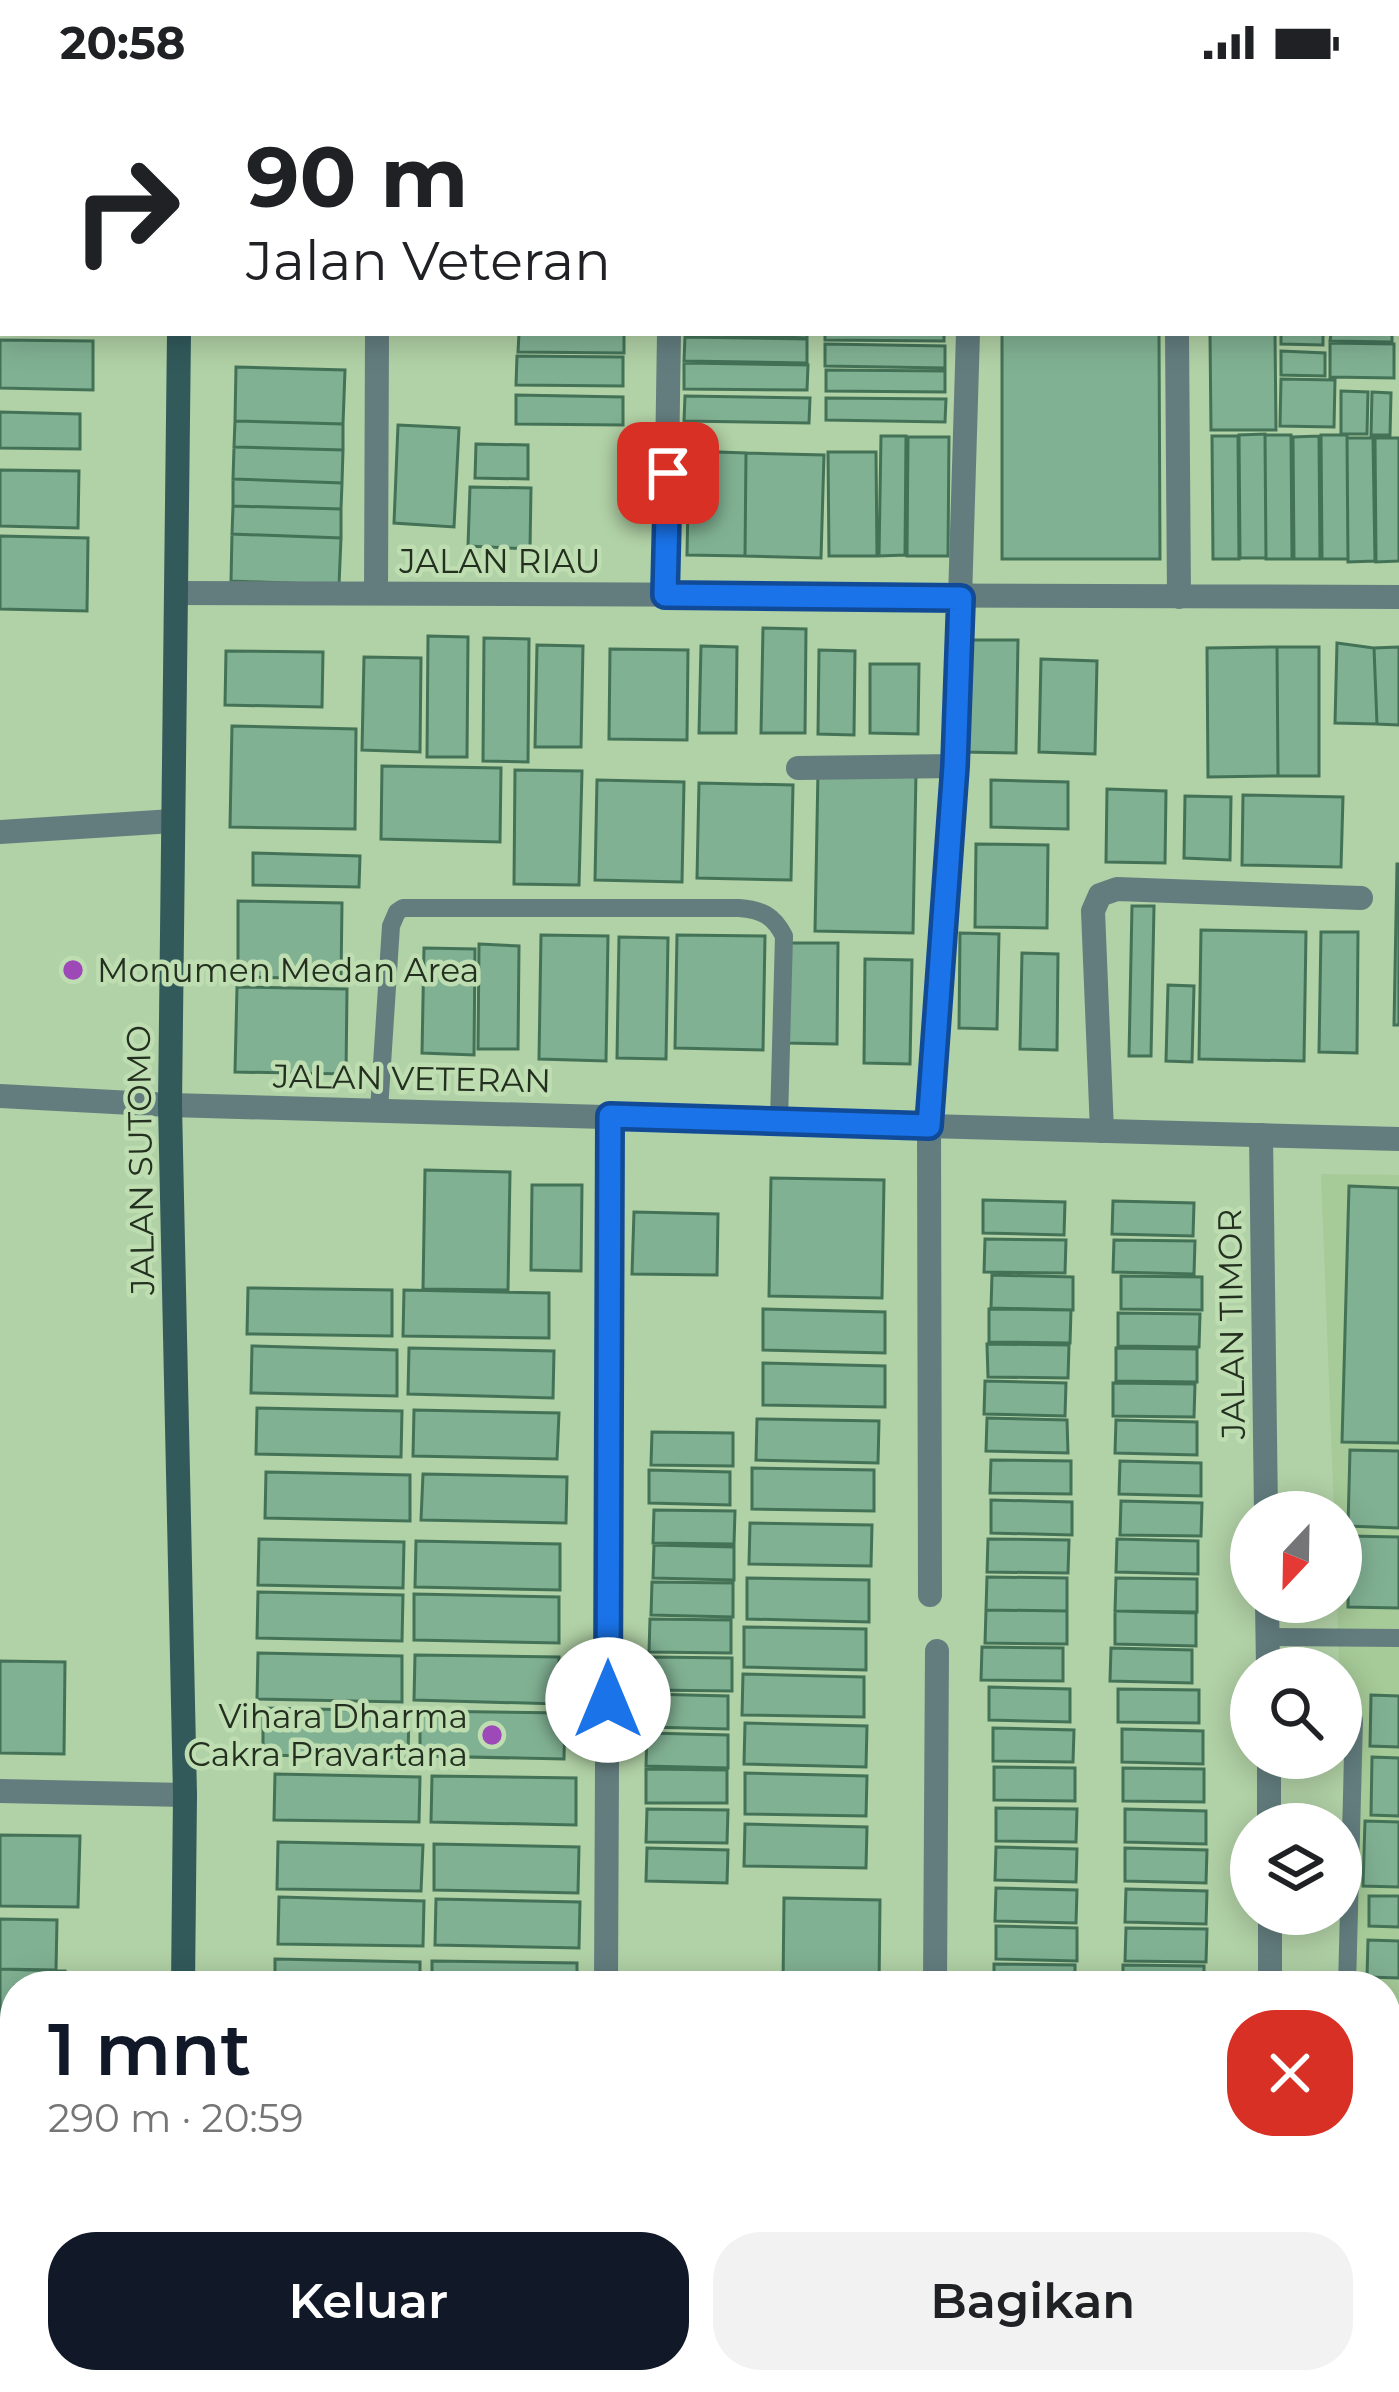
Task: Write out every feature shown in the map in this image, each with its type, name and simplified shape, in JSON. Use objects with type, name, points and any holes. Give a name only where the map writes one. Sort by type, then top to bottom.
[{"type":"main road","name":"JALAN SUTOMO","points":[[179,336],[170,1106],[183,1971]]},
{"type":"street","points":[[376,593],[377,336]]},
{"type":"street","points":[[665,595],[669,336]]},
{"type":"street","points":[[930,1595],[929,1126],[955,766],[968,336]]},
{"type":"street","points":[[1178,336],[1179,597]]},
{"type":"street","name":"JALAN RIAU","points":[[176,593],[1399,597]]},
{"type":"street","points":[[798,768],[955,766]]},
{"type":"street","points":[[0,832],[173,821]]},
{"type":"street","points":[[1102,1130],[1094,911],[1100,896],[1117,890],[1361,898]]},
{"type":"street","name":"JALAN VETERAN","points":[[0,1096],[170,1106],[1399,1138]]},
{"type":"street","points":[[606,1971],[610,1116]]},
{"type":"street","name":"JALAN TIMOR","points":[[1261,1136],[1266,1491]]},
{"type":"street","points":[[1268,1623],[1268,1647]]},
{"type":"street","points":[[935,1971],[937,1651]]},
{"type":"street","points":[[0,1791],[184,1795]]},
{"type":"street","points":[[1270,1935],[1270,1971]]},
{"type":"lane","points":[[379,1110],[392,926],[404,908],[739,908],[760,909],[776,920],[784,936],[779,1121]]},
{"type":"lane","points":[[1268,1636],[1399,1638]]},
{"type":"lane","points":[[1347,1971],[1352,1779]]},
{"type":"shaded area","points":[[1321,1174],[1399,1175],[1399,1971],[1350,1971],[1349,1935],[1362,1935],[1362,1803],[1344,1803],[1343,1779],[1362,1779],[1362,1647],[1339,1647],[1338,1623],[1362,1623],[1362,1491],[1333,1491]]},
{"type":"building","points":[[519,336],[624,336],[624,353],[518,352]]},
{"type":"building","points":[[825,336],[944,336],[944,341],[825,340]]},
{"type":"building","points":[[1002,336],[1159,336],[1160,559],[1002,559]]},
{"type":"building","points":[[1210,336],[1275,336],[1276,430],[1211,430]]},
{"type":"building","points":[[1281,336],[1323,336],[1323,345],[1281,344]]},
{"type":"building","points":[[1331,336],[1392,336],[1392,342],[1330,341]]},
{"type":"building","points":[[685,337],[807,339],[807,363],[684,361]]},
{"type":"building","points":[[0,340],[93,341],[93,390],[0,388]]},
{"type":"building","points":[[1330,343],[1394,344],[1394,378],[1330,377]]},
{"type":"building","points":[[825,344],[945,346],[945,368],[825,366]]},
{"type":"building","points":[[1281,351],[1325,353],[1325,376],[1281,375]]},
{"type":"building","points":[[517,356],[623,357],[623,386],[516,385]]},
{"type":"building","points":[[684,363],[808,365],[807,390],[684,389]]},
{"type":"building","points":[[236,367],[345,370],[343,424],[235,421]]},
{"type":"building","points":[[826,370],[945,371],[945,392],[826,391]]},
{"type":"building","points":[[1281,379],[1335,380],[1334,427],[1280,426]]},
{"type":"building","points":[[1341,391],[1368,392],[1367,434],[1341,434]]},
{"type":"building","points":[[1372,392],[1391,393],[1390,435],[1371,435]]},
{"type":"building","points":[[516,395],[623,397],[623,425],[516,424]]},
{"type":"building","points":[[685,396],[810,398],[809,423],[684,421]]},
{"type":"building","points":[[826,398],[946,399],[945,422],[826,420]]},
{"type":"building","points":[[0,412],[80,414],[80,449],[0,448]]},
{"type":"building","points":[[235,421],[343,424],[343,450],[234,447]]},
{"type":"building","points":[[398,425],[459,428],[454,527],[394,523]]},
{"type":"building","points":[[1265,434],[1266,558],[1240,558],[1239,435]]},
{"type":"building","points":[[1265,435],[1291,435],[1292,559],[1266,559]]},
{"type":"building","points":[[1321,435],[1347,435],[1348,559],[1322,559]]},
{"type":"building","points":[[881,436],[906,436],[905,555],[879,556]]},
{"type":"building","points":[[1212,436],[1238,436],[1239,559],[1213,559]]},
{"type":"building","points":[[1319,436],[1320,559],[1294,559],[1293,437]]},
{"type":"building","points":[[908,437],[949,437],[948,556],[907,556]]},
{"type":"building","points":[[1347,438],[1373,438],[1375,561],[1348,562]]},
{"type":"building","points":[[1375,438],[1399,438],[1399,561],[1376,562]]},
{"type":"building","points":[[476,444],[528,445],[528,479],[475,478]]},
{"type":"building","points":[[234,447],[343,450],[342,483],[233,479]]},
{"type":"building","points":[[689,451],[746,453],[745,556],[687,555]]},
{"type":"building","points":[[828,452],[876,452],[877,556],[829,556]]},
{"type":"building","points":[[746,453],[824,455],[821,558],[745,556]]},
{"type":"building","points":[[0,470],[79,471],[78,528],[0,526]]},
{"type":"building","points":[[233,479],[342,483],[341,509],[233,506]]},
{"type":"building","points":[[470,487],[531,488],[530,549],[468,546]]},
{"type":"building","points":[[233,506],[341,509],[341,538],[232,534]]},
{"type":"building","points":[[232,534],[341,538],[339,585],[231,581]]},
{"type":"building","points":[[0,536],[88,538],[87,611],[0,609]]},
{"type":"building","points":[[763,628],[806,629],[805,733],[761,733]]},
{"type":"building","points":[[428,636],[468,637],[467,757],[427,757]]},
{"type":"building","points":[[484,638],[529,639],[528,762],[483,761]]},
{"type":"building","points":[[964,640],[1018,640],[1016,753],[963,752]]},
{"type":"building","points":[[1337,643],[1374,648],[1377,724],[1335,723]]},
{"type":"building","points":[[537,645],[583,646],[581,747],[535,747]]},
{"type":"building","points":[[701,646],[737,647],[736,733],[699,733]]},
{"type":"building","points":[[1277,647],[1278,776],[1208,777],[1207,648]]},
{"type":"building","points":[[1277,647],[1319,647],[1319,776],[1278,776]]},
{"type":"building","points":[[1399,647],[1399,725],[1377,724],[1374,648]]},
{"type":"building","points":[[610,649],[688,650],[687,740],[609,739]]},
{"type":"building","points":[[819,650],[855,651],[854,735],[818,734]]},
{"type":"building","points":[[226,651],[323,652],[322,707],[225,705]]},
{"type":"building","points":[[364,657],[421,658],[420,752],[362,750]]},
{"type":"building","points":[[1041,659],[1097,661],[1095,754],[1039,752]]},
{"type":"building","points":[[870,664],[919,664],[918,734],[870,733]]},
{"type":"building","points":[[232,726],[356,729],[355,829],[230,827]]},
{"type":"building","points":[[382,766],[501,768],[500,842],[381,839]]},
{"type":"building","points":[[515,770],[582,771],[579,885],[514,884]]},
{"type":"building","points":[[818,771],[916,773],[913,933],[815,931]]},
{"type":"building","points":[[597,780],[684,782],[682,882],[595,880]]},
{"type":"building","points":[[991,780],[1068,782],[1068,829],[991,827]]},
{"type":"building","points":[[699,783],[793,785],[791,880],[697,878]]},
{"type":"building","points":[[1107,789],[1166,791],[1165,863],[1106,862]]},
{"type":"building","points":[[1243,795],[1343,797],[1341,867],[1242,865]]},
{"type":"building","points":[[1185,796],[1231,797],[1230,860],[1184,858]]},
{"type":"building","points":[[976,844],[1048,845],[1047,928],[975,927]]},
{"type":"building","points":[[253,853],[360,856],[359,887],[253,885]]},
{"type":"building","points":[[1397,864],[1399,1025],[1394,1025]]},
{"type":"building","points":[[238,901],[342,903],[341,979],[238,977]]},
{"type":"building","points":[[1132,906],[1154,906],[1151,1056],[1129,1056]]},
{"type":"building","points":[[1201,930],[1306,932],[1304,1061],[1199,1059]]},
{"type":"building","points":[[1321,932],[1358,932],[1357,1053],[1319,1052]]},
{"type":"building","points":[[960,933],[999,934],[997,1029],[959,1028]]},
{"type":"building","points":[[541,935],[608,936],[606,1061],[539,1059]]},
{"type":"building","points":[[677,935],[765,936],[763,1050],[675,1048]]},
{"type":"building","points":[[619,937],[668,938],[666,1059],[617,1058]]},
{"type":"building","points":[[786,943],[838,943],[837,1044],[785,1043]]},
{"type":"building","points":[[479,944],[519,946],[518,1049],[478,1049]]},
{"type":"building","points":[[424,948],[475,949],[474,1055],[422,1053]]},
{"type":"building","points":[[1022,953],[1058,954],[1057,1050],[1020,1049]]},
{"type":"building","points":[[865,959],[912,960],[910,1064],[864,1063]]},
{"type":"building","points":[[1168,985],[1194,986],[1192,1062],[1166,1061]]},
{"type":"building","points":[[237,987],[347,989],[346,1074],[235,1072]]},
{"type":"building","points":[[425,1170],[510,1172],[508,1290],[423,1289]]},
{"type":"building","points":[[771,1178],[884,1180],[882,1298],[769,1296]]},
{"type":"building","points":[[532,1185],[582,1185],[581,1271],[531,1270]]},
{"type":"building","points":[[1349,1186],[1399,1188],[1399,1443],[1342,1442]]},
{"type":"building","points":[[983,1200],[1065,1202],[1064,1235],[983,1233]]},
{"type":"building","points":[[1113,1201],[1194,1203],[1193,1236],[1112,1234]]},
{"type":"building","points":[[634,1212],[718,1214],[717,1275],[632,1274]]},
{"type":"building","points":[[985,1239],[1066,1240],[1065,1273],[984,1272]]},
{"type":"building","points":[[1114,1240],[1195,1241],[1194,1274],[1113,1272]]},
{"type":"building","points":[[992,1275],[1073,1277],[1073,1310],[991,1308]]},
{"type":"building","points":[[1121,1276],[1202,1277],[1202,1310],[1121,1309]]},
{"type":"building","points":[[248,1288],[392,1290],[392,1336],[247,1334]]},
{"type":"building","points":[[404,1290],[549,1293],[549,1338],[403,1336]]},
{"type":"building","points":[[763,1309],[885,1312],[885,1353],[763,1350]]},
{"type":"building","points":[[989,1309],[1071,1310],[1070,1343],[989,1342]]},
{"type":"building","points":[[1118,1313],[1200,1314],[1199,1347],[1118,1346]]},
{"type":"building","points":[[987,1344],[1069,1345],[1068,1378],[988,1377]]},
{"type":"building","points":[[252,1346],[397,1350],[397,1396],[251,1393]]},
{"type":"building","points":[[409,1348],[554,1351],[553,1398],[408,1394]]},
{"type":"building","points":[[1116,1348],[1197,1349],[1197,1382],[1116,1381]]},
{"type":"building","points":[[763,1363],[885,1366],[885,1407],[763,1405]]},
{"type":"building","points":[[985,1381],[1066,1383],[1065,1416],[984,1414]]},
{"type":"building","points":[[1113,1383],[1195,1384],[1194,1417],[1113,1416]]},
{"type":"building","points":[[257,1408],[402,1411],[401,1457],[256,1454]]},
{"type":"building","points":[[414,1410],[559,1413],[557,1459],[413,1456]]},
{"type":"building","points":[[987,1418],[1067,1420],[1068,1453],[986,1451]]},
{"type":"building","points":[[757,1419],[879,1421],[878,1463],[756,1460]]},
{"type":"building","points":[[1116,1420],[1197,1422],[1197,1455],[1115,1453]]},
{"type":"building","points":[[652,1432],[733,1433],[733,1466],[651,1465]]},
{"type":"building","points":[[1350,1450],[1399,1451],[1399,1528],[1362,1527],[1362,1491],[1349,1491]]},
{"type":"building","points":[[991,1460],[1071,1461],[1071,1494],[990,1493]]},
{"type":"building","points":[[1120,1461],[1201,1463],[1201,1496],[1119,1494]]},
{"type":"building","points":[[752,1468],[874,1470],[874,1511],[752,1509]]},
{"type":"building","points":[[649,1470],[730,1472],[730,1505],[649,1503]]},
{"type":"building","points":[[266,1472],[410,1475],[410,1521],[265,1518]]},
{"type":"building","points":[[423,1474],[567,1477],[566,1523],[421,1520]]},
{"type":"building","points":[[991,1500],[1072,1502],[1072,1535],[991,1533]]},
{"type":"building","points":[[1121,1501],[1202,1503],[1201,1536],[1120,1535]]},
{"type":"building","points":[[654,1510],[735,1511],[734,1544],[653,1543]]},
{"type":"building","points":[[750,1523],[872,1525],[871,1566],[749,1564]]},
{"type":"building","points":[[1362,1536],[1399,1537],[1399,1608],[1362,1607]]},
{"type":"building","points":[[259,1539],[404,1542],[403,1588],[258,1585]]},
{"type":"building","points":[[988,1539],[1069,1540],[1068,1573],[987,1572]]},
{"type":"building","points":[[1117,1539],[1198,1541],[1198,1574],[1116,1572]]},
{"type":"building","points":[[416,1541],[560,1544],[560,1590],[415,1587]]},
{"type":"building","points":[[654,1545],[734,1547],[734,1580],[653,1578]]},
{"type":"building","points":[[987,1577],[1067,1578],[1067,1611],[986,1610]]},
{"type":"building","points":[[747,1578],[869,1580],[869,1622],[747,1619]]},
{"type":"building","points":[[1116,1578],[1197,1579],[1197,1612],[1115,1611]]},
{"type":"building","points":[[652,1582],[733,1583],[733,1617],[651,1615]]},
{"type":"building","points":[[258,1592],[403,1595],[402,1641],[257,1638]]},
{"type":"building","points":[[414,1594],[559,1597],[559,1643],[414,1640]]},
{"type":"building","points":[[986,1610],[1067,1611],[1067,1644],[985,1643]]},
{"type":"building","points":[[1115,1611],[1196,1613],[1196,1646],[1115,1644]]},
{"type":"building","points":[[650,1619],[731,1620],[731,1653],[649,1652]]},
{"type":"building","points":[[744,1627],[866,1629],[866,1670],[744,1667]]},
{"type":"building","points":[[982,1647],[1063,1648],[1063,1681],[981,1680]]},
{"type":"building","points":[[1111,1648],[1192,1650],[1192,1683],[1110,1681]]},
{"type":"building","points":[[258,1653],[402,1656],[402,1702],[257,1699]]},
{"type":"building","points":[[415,1655],[559,1657],[559,1704],[414,1700]]},
{"type":"building","points":[[651,1657],[732,1658],[732,1691],[651,1690]]},
{"type":"building","points":[[0,1661],[65,1662],[64,1754],[0,1753]]},
{"type":"building","points":[[743,1674],[864,1677],[864,1717],[742,1715]]},
{"type":"building","points":[[989,1687],[1070,1689],[1070,1722],[989,1720]]},
{"type":"building","points":[[1118,1689],[1199,1690],[1199,1723],[1118,1722]]},
{"type":"building","points":[[647,1694],[728,1696],[728,1729],[647,1727]]},
{"type":"building","points":[[1371,1695],[1399,1696],[1399,1747],[1370,1746]]},
{"type":"building","points":[[263,1708],[409,1711],[408,1758],[263,1755]]},
{"type":"building","name":"Vihara Dharma Cakra Pravartana","points":[[420,1711],[565,1713],[564,1759],[420,1756]]},
{"type":"building","points":[[745,1723],[867,1726],[866,1767],[744,1764]]},
{"type":"building","points":[[993,1728],[1074,1730],[1073,1762],[993,1761]]},
{"type":"building","points":[[1122,1729],[1203,1731],[1203,1764],[1122,1762]]},
{"type":"building","points":[[647,1733],[728,1735],[728,1768],[646,1766]]},
{"type":"building","points":[[1372,1757],[1399,1758],[1399,1816],[1371,1815]]},
{"type":"building","points":[[994,1767],[1075,1768],[1075,1801],[994,1800]]},
{"type":"building","points":[[1123,1768],[1204,1769],[1204,1802],[1123,1801]]},
{"type":"building","points":[[646,1769],[727,1770],[727,1803],[646,1803]]},
{"type":"building","points":[[745,1773],[867,1776],[866,1816],[745,1814]]},
{"type":"building","points":[[275,1774],[420,1777],[419,1822],[274,1820]]},
{"type":"building","points":[[432,1776],[576,1778],[576,1825],[431,1822]]},
{"type":"building","points":[[996,1808],[1077,1809],[1076,1842],[996,1841]]},
{"type":"building","points":[[647,1809],[728,1810],[727,1843],[646,1842]]},
{"type":"building","points":[[1125,1809],[1206,1811],[1206,1844],[1125,1842]]},
{"type":"building","points":[[1365,1821],[1399,1822],[1399,1887],[1363,1886]]},
{"type":"building","points":[[745,1824],[867,1827],[866,1868],[744,1866]]},
{"type":"building","points":[[0,1835],[80,1836],[78,1907],[0,1906]]},
{"type":"building","points":[[278,1842],[423,1845],[421,1891],[277,1889]]},
{"type":"building","points":[[434,1844],[579,1847],[578,1893],[434,1890]]},
{"type":"building","points":[[996,1847],[1077,1849],[1076,1882],[995,1880]]},
{"type":"building","points":[[647,1848],[728,1850],[727,1883],[646,1881]]},
{"type":"building","points":[[1125,1848],[1207,1850],[1206,1883],[1125,1881]]},
{"type":"building","points":[[996,1888],[1077,1890],[1076,1923],[995,1921]]},
{"type":"building","points":[[1126,1889],[1207,1891],[1206,1924],[1125,1922]]},
{"type":"building","points":[[1369,1896],[1399,1896],[1399,1927],[1369,1926]]},
{"type":"building","points":[[279,1897],[424,1901],[423,1946],[278,1944]]},
{"type":"building","points":[[784,1898],[880,1900],[879,1971],[783,1971]]},
{"type":"building","points":[[436,1899],[580,1902],[579,1948],[435,1945]]},
{"type":"building","points":[[0,1919],[57,1920],[56,1970],[0,1969]]},
{"type":"building","points":[[996,1926],[1077,1928],[1077,1961],[996,1959]]},
{"type":"building","points":[[1126,1928],[1207,1929],[1206,1962],[1125,1961]]},
{"type":"building","points":[[1368,1940],[1399,1941],[1399,1971],[1367,1971]]},
{"type":"building","points":[[275,1959],[420,1962],[420,1971],[275,1971]]},
{"type":"building","points":[[432,1961],[577,1963],[577,1971],[432,1971]]},
{"type":"building","points":[[994,1964],[1075,1965],[1075,1971],[994,1971]]},
{"type":"building","points":[[1123,1965],[1204,1966],[1204,1971],[1123,1971]]},
{"type":"place","name":"Monumen Medan Area","points":[[73,970]]},
{"type":"place","name":"Vihara Dharma Cakra Pravartana","points":[[492,1735]]},
{"type":"route","points":[[608,1700],[610,1116],[929,1126],[955,766],[961,598],[665,595],[668,473]]}]
